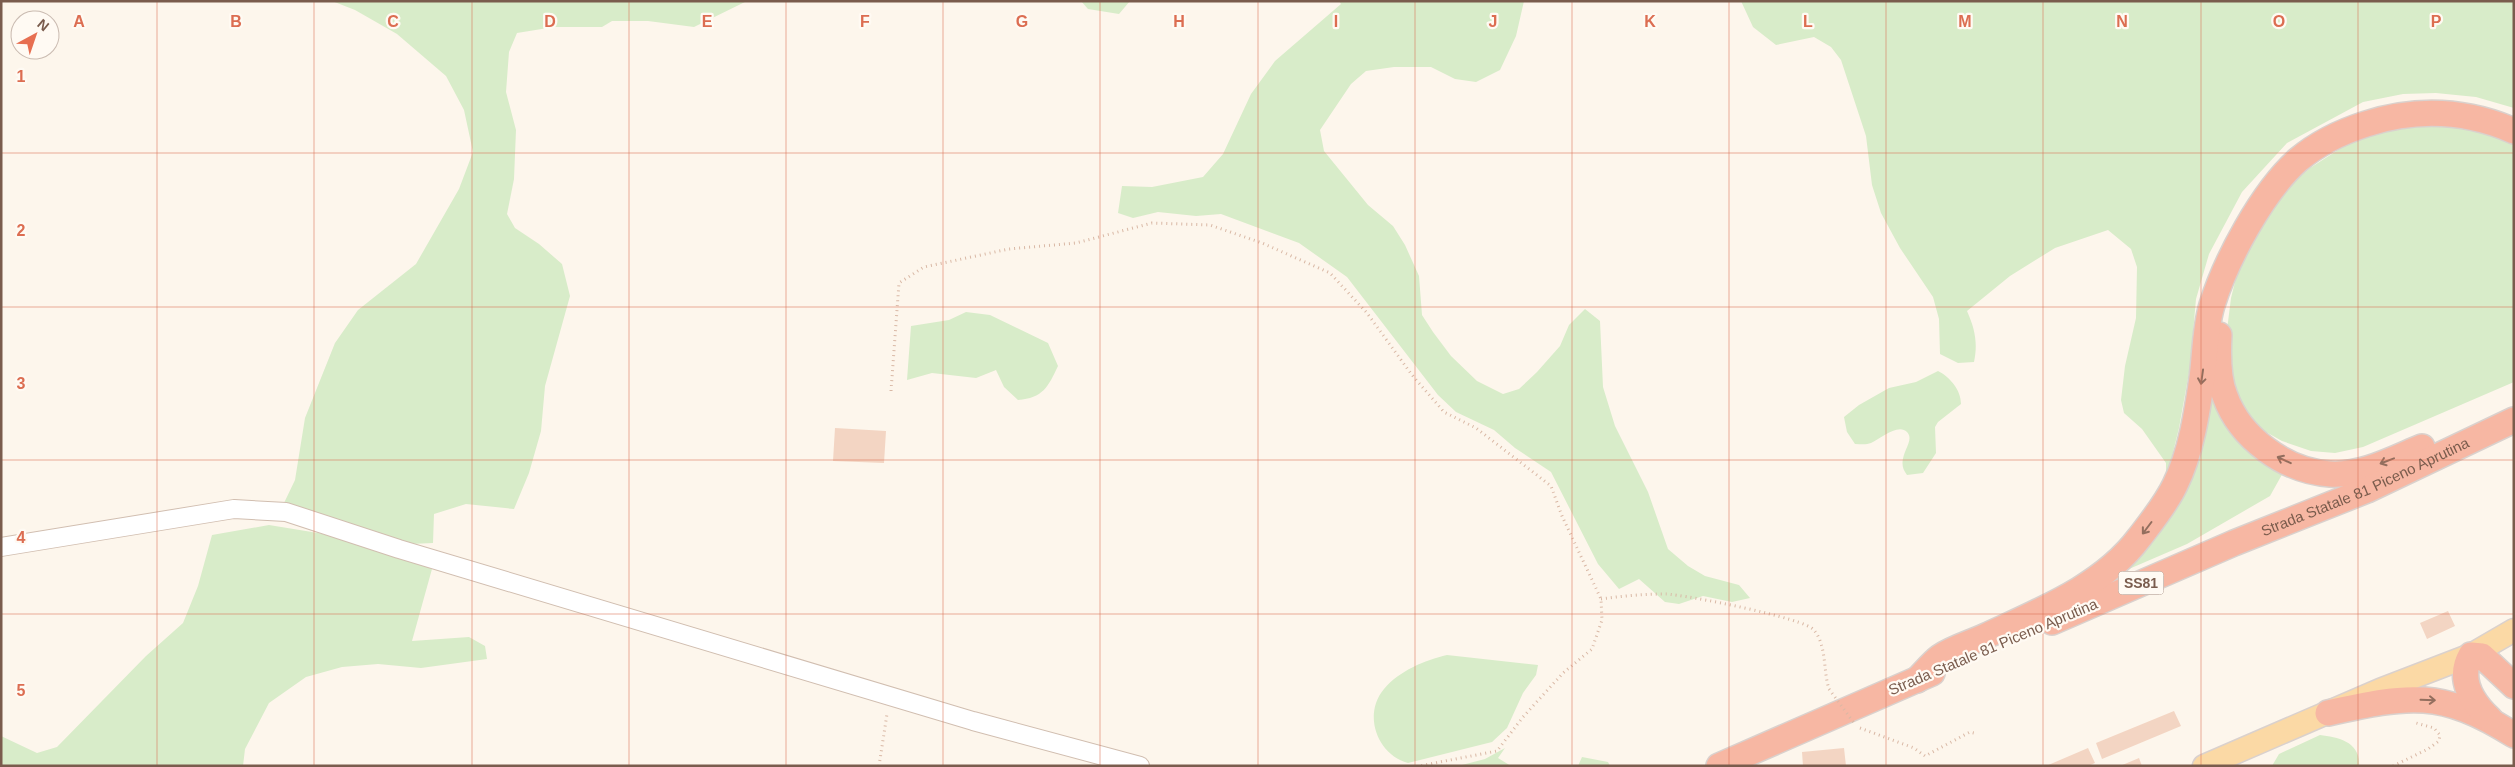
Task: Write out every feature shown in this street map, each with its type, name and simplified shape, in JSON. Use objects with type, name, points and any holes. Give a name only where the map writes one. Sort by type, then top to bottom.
[{"type":"highway","points":[[1917,680],[1940,657],[2070,596],[2110,567],[2137,541],[2157,515],[2176,484],[2187,454],[2200,394],[2211,308],[2223,274],[2245,231],[2267,197],[2297,161],[2325,140],[2353,128],[2394,116],[2446,113],[2473,116],[2514,130]]},
{"type":"highway","points":[[2245,231],[2227,284],[2220,318],[2218,349],[2224,395],[2236,419],[2254,440],[2277,457],[2293,464],[2330,474],[2362,471],[2514,412]]},
{"type":"highway","name":"Strada Statale 81 Piceno Aprutina","points":[[1719,766],[2234,543],[2367,490],[2514,420]]},
{"type":"highway","points":[[2367,490],[2514,428]]},
{"type":"highway","points":[[2492,721],[2476,706],[2467,684],[2464,670],[2472,655],[2482,656],[2514,686]]},
{"type":"highway","points":[[2328,713],[2388,699],[2434,700],[2461,706],[2492,721],[2514,735]]},
{"type":"main road","points":[[2204,766],[2328,713],[2472,655],[2514,630]]},
{"type":"street","points":[[1,547],[234,509],[286,512],[399,550],[890,696],[1140,766]]},
{"type":"path","points":[[891,390],[899,283],[924,267],[1009,249],[1076,242],[1152,223],[1210,225],[1262,243],[1330,273],[1367,313],[1412,375],[1444,412],[1476,428],[1551,486],[1562,516],[1601,599],[1602,620],[1592,650],[1563,673],[1523,717],[1497,751],[1419,766]]},
{"type":"path","points":[[1601,599],[1667,594],[1735,606],[1801,622],[1814,629],[1821,644],[1828,689],[1854,724]]},
{"type":"path","points":[[879,766],[890,696]]},
{"type":"path","points":[[2393,766],[2428,750],[2440,741],[2440,735],[2434,728],[2425,724],[2413,723]]},
{"type":"path","points":[[1860,729],[1914,748],[1925,756],[1961,736],[1970,732],[1974,733]]},
{"type":"green space","points":[[332,1],[747,1],[694,27],[648,21],[612,21],[602,27],[554,27],[517,33],[509,52],[506,92],[516,130],[514,179],[507,214],[515,228],[539,244],[562,264],[570,296],[545,386],[541,431],[529,473],[514,509],[466,504],[434,514],[433,543],[411,544],[284,503],[295,480],[305,418],[335,343],[358,310],[416,264],[459,189],[473,152],[464,110],[446,76],[397,34],[355,10]]},
{"type":"green space","points":[[1081,1],[1130,1],[1119,14],[1088,9]]},
{"type":"green space","points":[[1339,1],[1524,1],[1516,36],[1500,70],[1476,82],[1455,79],[1431,67],[1394,67],[1366,71],[1351,84],[1320,130],[1324,151],[1368,205],[1393,226],[1405,245],[1419,276],[1422,315],[1451,356],[1477,381],[1503,394],[1519,389],[1560,346],[1569,325],[1585,309],[1600,321],[1603,387],[1615,426],[1648,492],[1668,549],[1688,566],[1705,576],[1739,585],[1750,598],[1732,602],[1703,596],[1679,604],[1665,602],[1639,579],[1619,589],[1598,564],[1551,472],[1515,448],[1494,430],[1456,412],[1438,395],[1347,277],[1299,243],[1221,214],[1196,216],[1158,212],[1133,218],[1118,213],[1122,186],[1152,187],[1203,177],[1223,154],[1251,94],[1275,61],[1341,4]]},
{"type":"green space","points":[[1741,1],[2514,1],[2514,108],[2476,97],[2436,93],[2403,94],[2363,102],[2287,143],[2242,192],[2209,254],[2196,299],[2190,367],[2179,428],[2166,481],[2166,463],[2142,429],[2124,413],[2121,400],[2125,366],[2136,318],[2137,267],[2131,249],[2108,230],[2055,248],[2010,276],[1967,311],[1975,336],[1974,362],[1958,363],[1940,354],[1939,319],[1933,297],[1900,248],[1881,213],[1872,185],[1866,136],[1841,60],[1831,47],[1814,37],[1776,45],[1753,27]]},
{"type":"green space","points":[[2432,124],[2478,127],[2514,142],[2514,382],[2363,447],[2335,453],[2311,451],[2282,441],[2257,427],[2235,395],[2227,360],[2227,330],[2231,298],[2240,262],[2278,196],[2310,168],[2349,143],[2390,130]]},
{"type":"green space","points":[[966,312],[990,315],[1048,343],[1058,366],[1044,390],[1033,397],[1018,400],[1004,387],[996,370],[976,378],[932,373],[907,380],[911,326],[949,320]]},
{"type":"green space","points":[[1938,371],[1954,384],[1961,399],[1961,404],[1938,422],[1935,427],[1936,453],[1923,473],[1907,475],[1903,469],[1903,457],[1909,436],[1903,430],[1894,430],[1869,444],[1855,444],[1847,432],[1844,417],[1859,405],[1889,388],[1916,382]]},
{"type":"green space","points":[[2212,392],[2284,471],[2270,496],[2187,544],[2122,572]]},
{"type":"green space","points":[[269,525],[358,542],[432,569],[412,641],[469,637],[485,646],[487,659],[421,668],[378,664],[342,667],[306,677],[269,703],[245,749],[243,766],[1,766],[1,736],[37,753],[57,747],[146,656],[183,623],[198,586],[212,535]]},
{"type":"green space","points":[[1447,655],[1538,665],[1536,675],[1523,693],[1507,728],[1492,742],[1408,763],[1397,759],[1388,752],[1376,733],[1374,710],[1377,699],[1384,689],[1397,677],[1421,663]]},
{"type":"green space","points":[[2320,735],[2334,737],[2347,742],[2356,751],[2359,758],[2359,766],[2272,766],[2279,754]]},
{"type":"green space","points":[[1505,748],[1498,758],[1511,766],[1458,766],[1485,759]]},
{"type":"green space","points":[[1582,757],[1608,762],[1610,766],[1578,766]]},
{"type":"building","points":[[835,428],[886,431],[884,463],[833,461]]},
{"type":"building","points":[[2448,611],[2455,626],[2427,639],[2420,623]]},
{"type":"building","points":[[2174,711],[2181,726],[2102,759],[2096,743]]},
{"type":"building","points":[[1844,748],[1846,766],[1803,766],[1802,752]]},
{"type":"building","points":[[2088,748],[2095,763],[2088,766],[2046,766]]},
{"type":"building","points":[[2139,758],[2142,766],[2120,766]]}]
